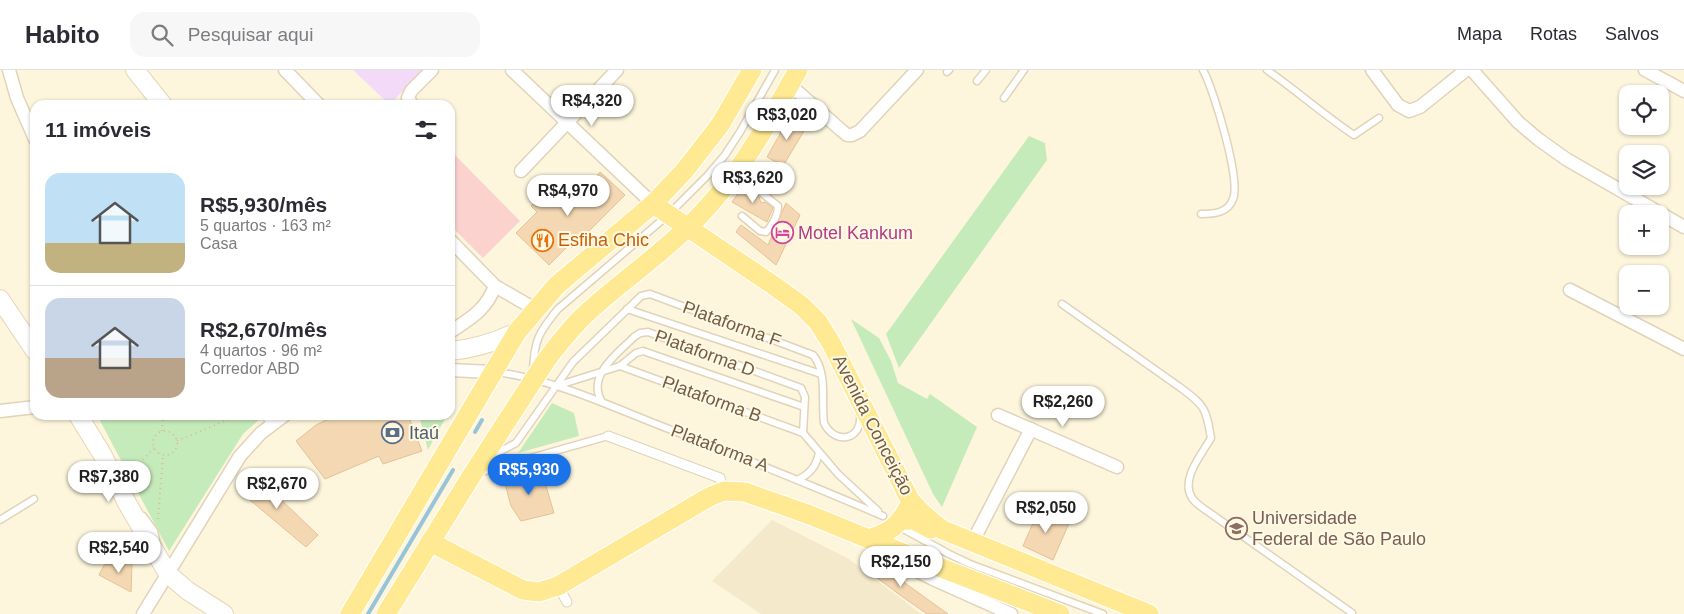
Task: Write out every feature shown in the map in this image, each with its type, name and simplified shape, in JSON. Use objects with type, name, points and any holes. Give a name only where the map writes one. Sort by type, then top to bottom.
[{"type":"main road","points":[[135,70],[159,100]]},
{"type":"main road","points":[[350,614],[517,332],[535,309],[569,273],[660,209],[685,170],[720,125],[752,70]]},
{"type":"main road","points":[[386,614],[533,380],[559,343],[589,311],[688,227],[717,196],[736,172],[794,78]]},
{"type":"main road","name":"Avenida Conceição","points":[[660,209],[773,284],[802,306],[818,322],[831,342],[910,500],[919,511],[938,526],[1149,614]]},
{"type":"main road","points":[[0,299],[30,344]]},
{"type":"main road","points":[[455,351],[481,347],[517,332]]},
{"type":"main road","points":[[81,420],[127,502],[155,546],[168,574],[188,591],[224,614]]},
{"type":"main road","points":[[430,542],[523,590],[562,594],[724,491],[745,492],[810,515],[1060,614]]},
{"type":"main road","points":[[873,541],[890,531],[894,520],[910,500]]},
{"type":"main road","points":[[894,520],[914,520],[951,542],[958,544],[973,541]]},
{"type":"street","points":[[9,70],[17,98],[30,128]]},
{"type":"street","points":[[285,70],[314,100]]},
{"type":"street","points":[[409,100],[408,98],[411,91],[432,70]]},
{"type":"street","points":[[512,70],[660,209]]},
{"type":"street","points":[[521,171],[617,70]]},
{"type":"street","points":[[794,78],[841,130],[852,136],[860,131],[917,70]]},
{"type":"street","points":[[1372,70],[1398,105],[1409,111],[1420,107],[1466,70]]},
{"type":"street","points":[[1472,70],[1518,122],[1538,140],[1566,159],[1684,227]]},
{"type":"street","points":[[1645,70],[1684,91]]},
{"type":"street","points":[[455,245],[495,286],[535,309]]},
{"type":"street","points":[[455,328],[488,302],[495,286]]},
{"type":"street","points":[[1570,290],[1684,349]]},
{"type":"street","points":[[455,370],[492,372]]},
{"type":"street","points":[[0,411],[30,407]]},
{"type":"street","points":[[998,414],[1117,467]]},
{"type":"street","points":[[144,614],[234,463],[268,420]]},
{"type":"street","points":[[973,541],[1031,429]]},
{"type":"street","points":[[608,436],[720,478],[724,491]]},
{"type":"street","points":[[873,541],[898,562],[933,580],[1011,614]]},
{"type":"lane","points":[[533,380],[533,352],[537,338],[547,322],[660,209],[695,188],[725,154],[776,70]]},
{"type":"lane","points":[[977,81],[986,70]]},
{"type":"lane","points":[[1004,98],[1024,70]]},
{"type":"lane","points":[[1201,214],[1214,214],[1230,206],[1236,189],[1217,105],[1210,82],[1203,70]]},
{"type":"lane","points":[[1267,70],[1354,135],[1379,118]]},
{"type":"lane","points":[[736,172],[778,206],[778,211],[766,232],[760,231],[742,216]]},
{"type":"lane","name":"Plataforma F","points":[[627,309],[641,296],[650,294],[813,355],[816,358],[821,374]]},
{"type":"lane","points":[[1062,304],[1181,388],[1198,401],[1207,414],[1211,438],[1191,472],[1187,487],[1192,499],[1210,514],[1352,613]]},
{"type":"lane","points":[[477,468],[516,443],[573,362],[627,309],[821,374],[824,423],[836,436],[850,437],[855,433],[860,418],[858,397]]},
{"type":"lane","name":"Plataforma D","points":[[601,371],[634,337],[640,333],[648,332],[801,388],[805,397],[804,407]]},
{"type":"lane","points":[[555,386],[620,366],[636,353],[643,351],[804,407],[803,433],[818,453],[863,498],[894,520],[930,544],[963,561],[1103,614]]},
{"type":"lane","name":"Plataforma B","points":[[620,366],[803,433]]},
{"type":"lane","points":[[601,371],[596,389],[602,402]]},
{"type":"lane","name":"Plataforma A","points":[[492,372],[533,380],[602,402],[894,520]]},
{"type":"lane","points":[[477,468],[608,436]]},
{"type":"lane","points":[[799,480],[810,472],[817,461],[818,453]]},
{"type":"lane","points":[[0,520],[34,499]]},
{"type":"path","points":[[162,431],[163,420]]},
{"type":"path","points":[[177,441],[227,420]]},
{"type":"path","points":[[162,431],[174,434],[177,441],[174,452],[170,454],[163,456],[156,452],[154,448],[153,440],[162,431]]},
{"type":"path","points":[[118,485],[154,448]]},
{"type":"path","points":[[155,546],[163,456]]},
{"type":"shaded area","points":[[353,70],[421,70],[394,100],[385,100]]},
{"type":"shaded area","points":[[455,155],[520,221],[483,258],[455,230]]},
{"type":"shaded area","points":[[772,520],[849,559],[921,614],[761,614],[712,581]]},
{"type":"green space","points":[[1029,136],[1045,143],[1047,160],[899,368],[886,334]]},
{"type":"green space","points":[[851,319],[879,338],[891,361],[898,383],[927,399],[930,394],[977,427],[942,507],[933,494]]},
{"type":"green space","points":[[552,403],[574,413],[579,436],[518,453]]},
{"type":"green space","points":[[100,420],[259,420],[243,434],[169,551]]},
{"type":"green space","points":[[420,420],[444,420],[428,450]]},
{"type":"building","points":[[790,116],[807,126],[783,166],[767,157]]},
{"type":"building","points":[[600,172],[625,195],[572,248],[569,245],[549,265],[516,233],[537,212],[531,206],[556,181],[574,200]]},
{"type":"building","points":[[744,185],[759,197],[761,203],[765,202],[773,208],[767,222],[732,202]]},
{"type":"building","points":[[786,203],[800,215],[776,265],[736,232],[741,225],[768,245]]},
{"type":"building","points":[[326,420],[410,420],[422,451],[383,464],[379,456],[325,479],[296,441],[316,425]]},
{"type":"building","points":[[541,469],[554,513],[521,521],[511,506],[504,480]]},
{"type":"building","points":[[252,472],[318,535],[306,547],[238,490]]},
{"type":"building","points":[[1040,507],[1070,521],[1053,560],[1023,546]]},
{"type":"building","points":[[868,556],[948,614],[927,614],[900,595],[861,566]]},
{"type":"building","points":[[132,562],[131,592],[99,575],[104,565]]},
{"type":"waterway","points":[[475,432],[482,420]]},
{"type":"waterway","points":[[368,614],[453,470]]},
{"type":"place","name":"Motel Kankum","points":[[782,233]]},
{"type":"place","name":"Esfiha Chic","points":[[542,240]]},
{"type":"place","name":"Itaú","points":[[393,433]]},
{"type":"place","name":"Universidade Federal de São Paulo","points":[[1236,528]]}]
